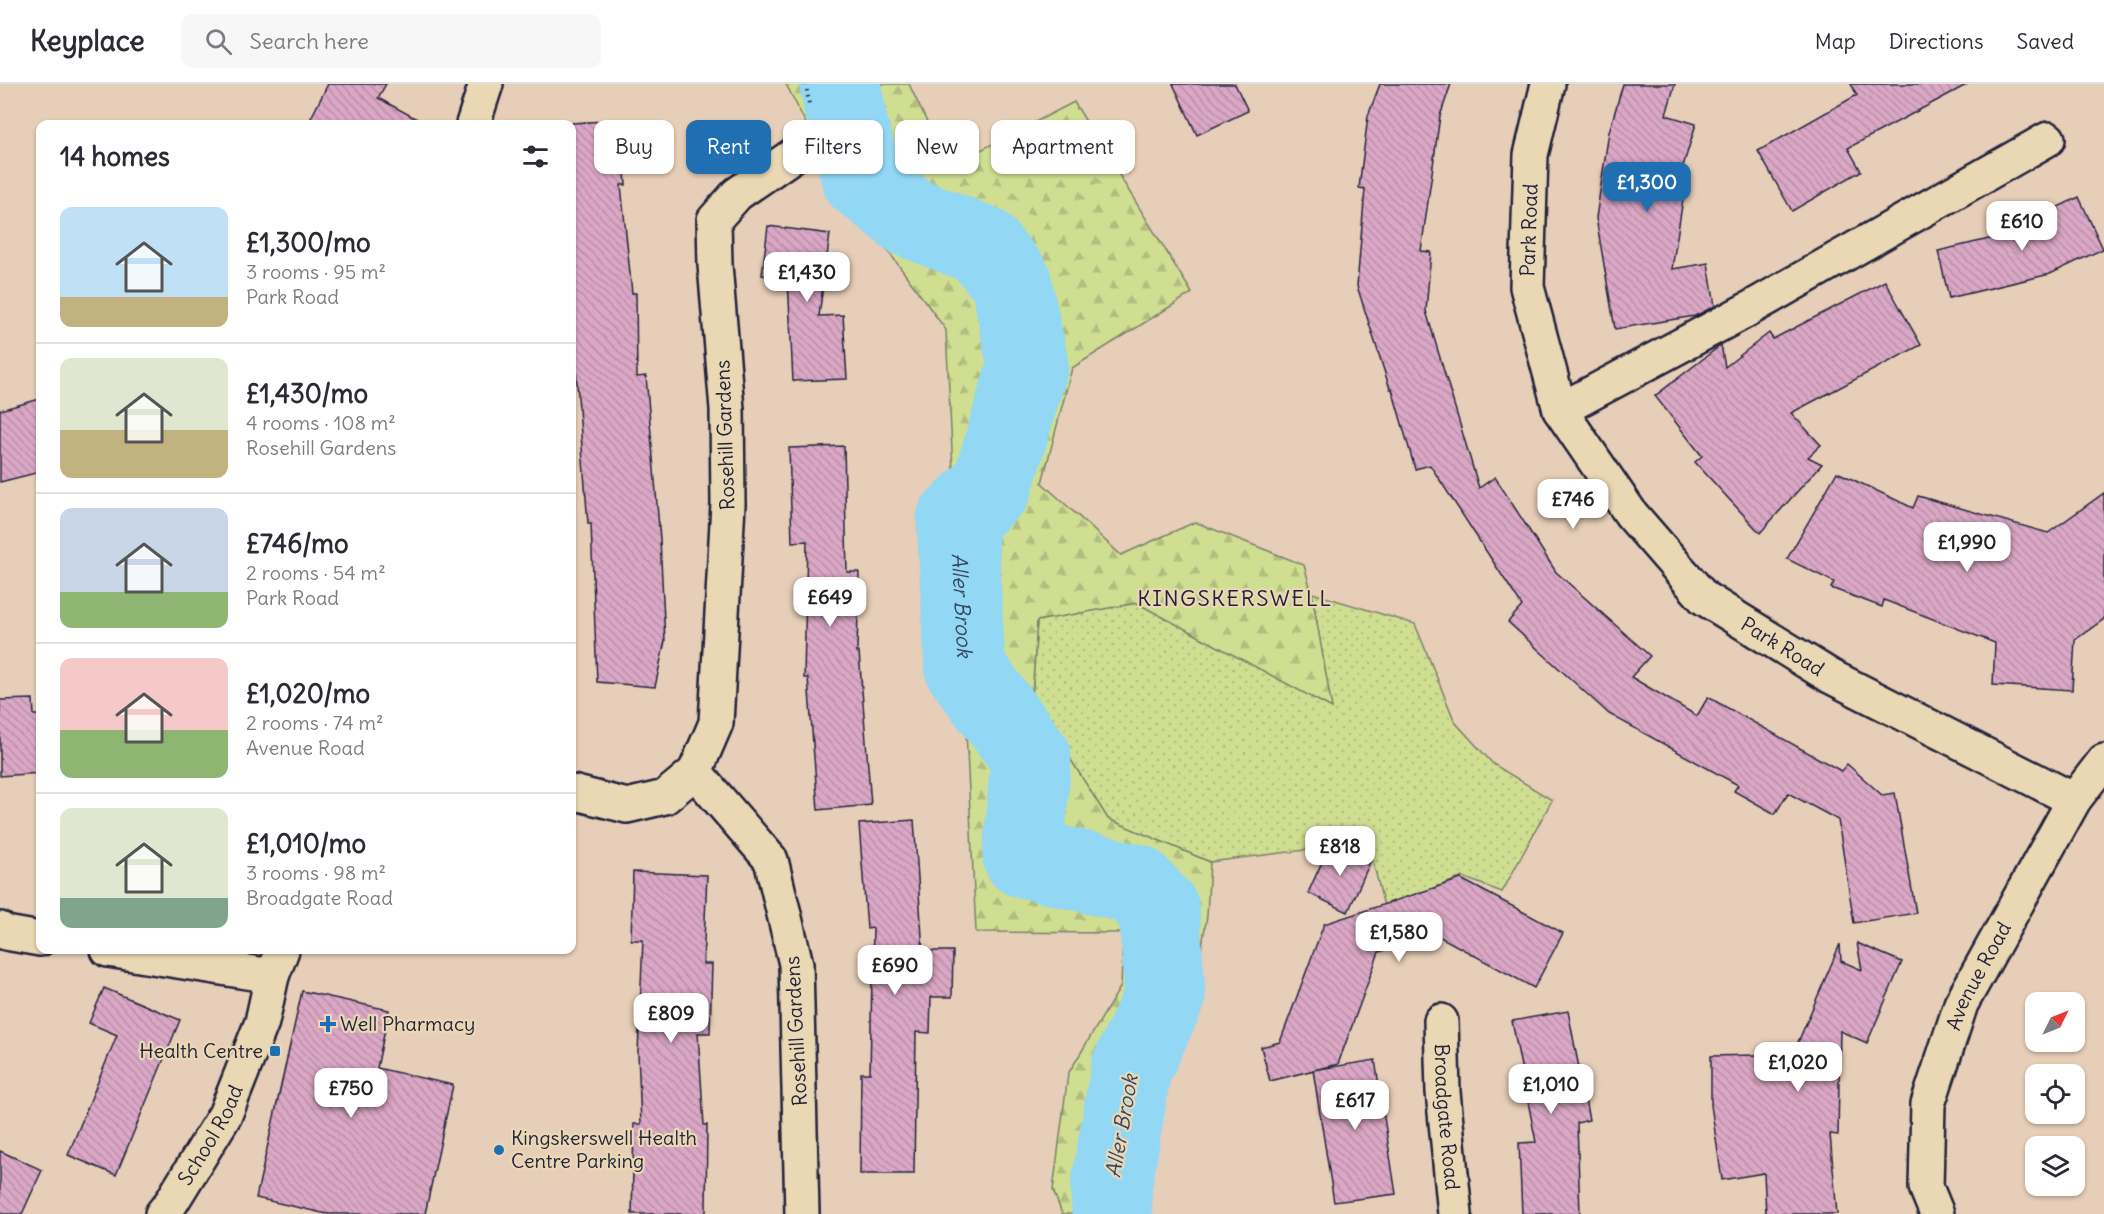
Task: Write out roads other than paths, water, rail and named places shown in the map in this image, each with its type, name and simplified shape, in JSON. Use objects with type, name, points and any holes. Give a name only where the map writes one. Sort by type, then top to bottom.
[{"type":"street","points":[[474,120],[486,84]]},
{"type":"street","name":"Park Road","points":[[1548,84],[1531,155],[1527,287],[1560,410],[1631,514],[1704,598],[1830,676],[2074,800]]},
{"type":"street","points":[[1560,410],[1747,310],[2048,138]]},
{"type":"street","name":"Rosehill Gardens","points":[[576,793],[627,806],[665,797],[695,772],[716,723],[728,504],[727,409],[714,265],[714,220],[736,194],[783,162]]},
{"type":"street","name":"Avenue Road","points":[[1936,1214],[1926,1187],[1928,1104],[1961,1004],[2074,800],[2104,761]]},
{"type":"street","name":"Rosehill Gardens","points":[[695,772],[771,860],[796,964],[802,1214]]},
{"type":"street","points":[[0,929],[6,933],[36,938]]},
{"type":"street","points":[[160,954],[277,963]]},
{"type":"street","name":"School Road","points":[[175,1210],[225,1115],[262,1023],[277,963]]},
{"type":"street","name":"Broadgate Road","points":[[1442,1021],[1443,1092],[1455,1214]]},
{"type":"waterway","name":"Aller Brook","points":[[840,84],[848,127],[862,179],[910,217],[981,245],[1011,281],[1028,365],[992,486],[957,520],[965,668],[1031,757],[1023,857],[1135,884],[1159,910],[1165,996],[1131,1069],[1111,1188],[1112,1214]]},
{"type":"place","name":"Well Pharmacy","points":[[328,1024]]},
{"type":"place","name":"Health Centre","points":[[275,1051]]},
{"type":"place","name":"Kingskerswell Health Centre Parking","points":[[499,1150]]},
{"type":"district","name":"KINGSKERSWELL","points":[[1235,598]]}]
